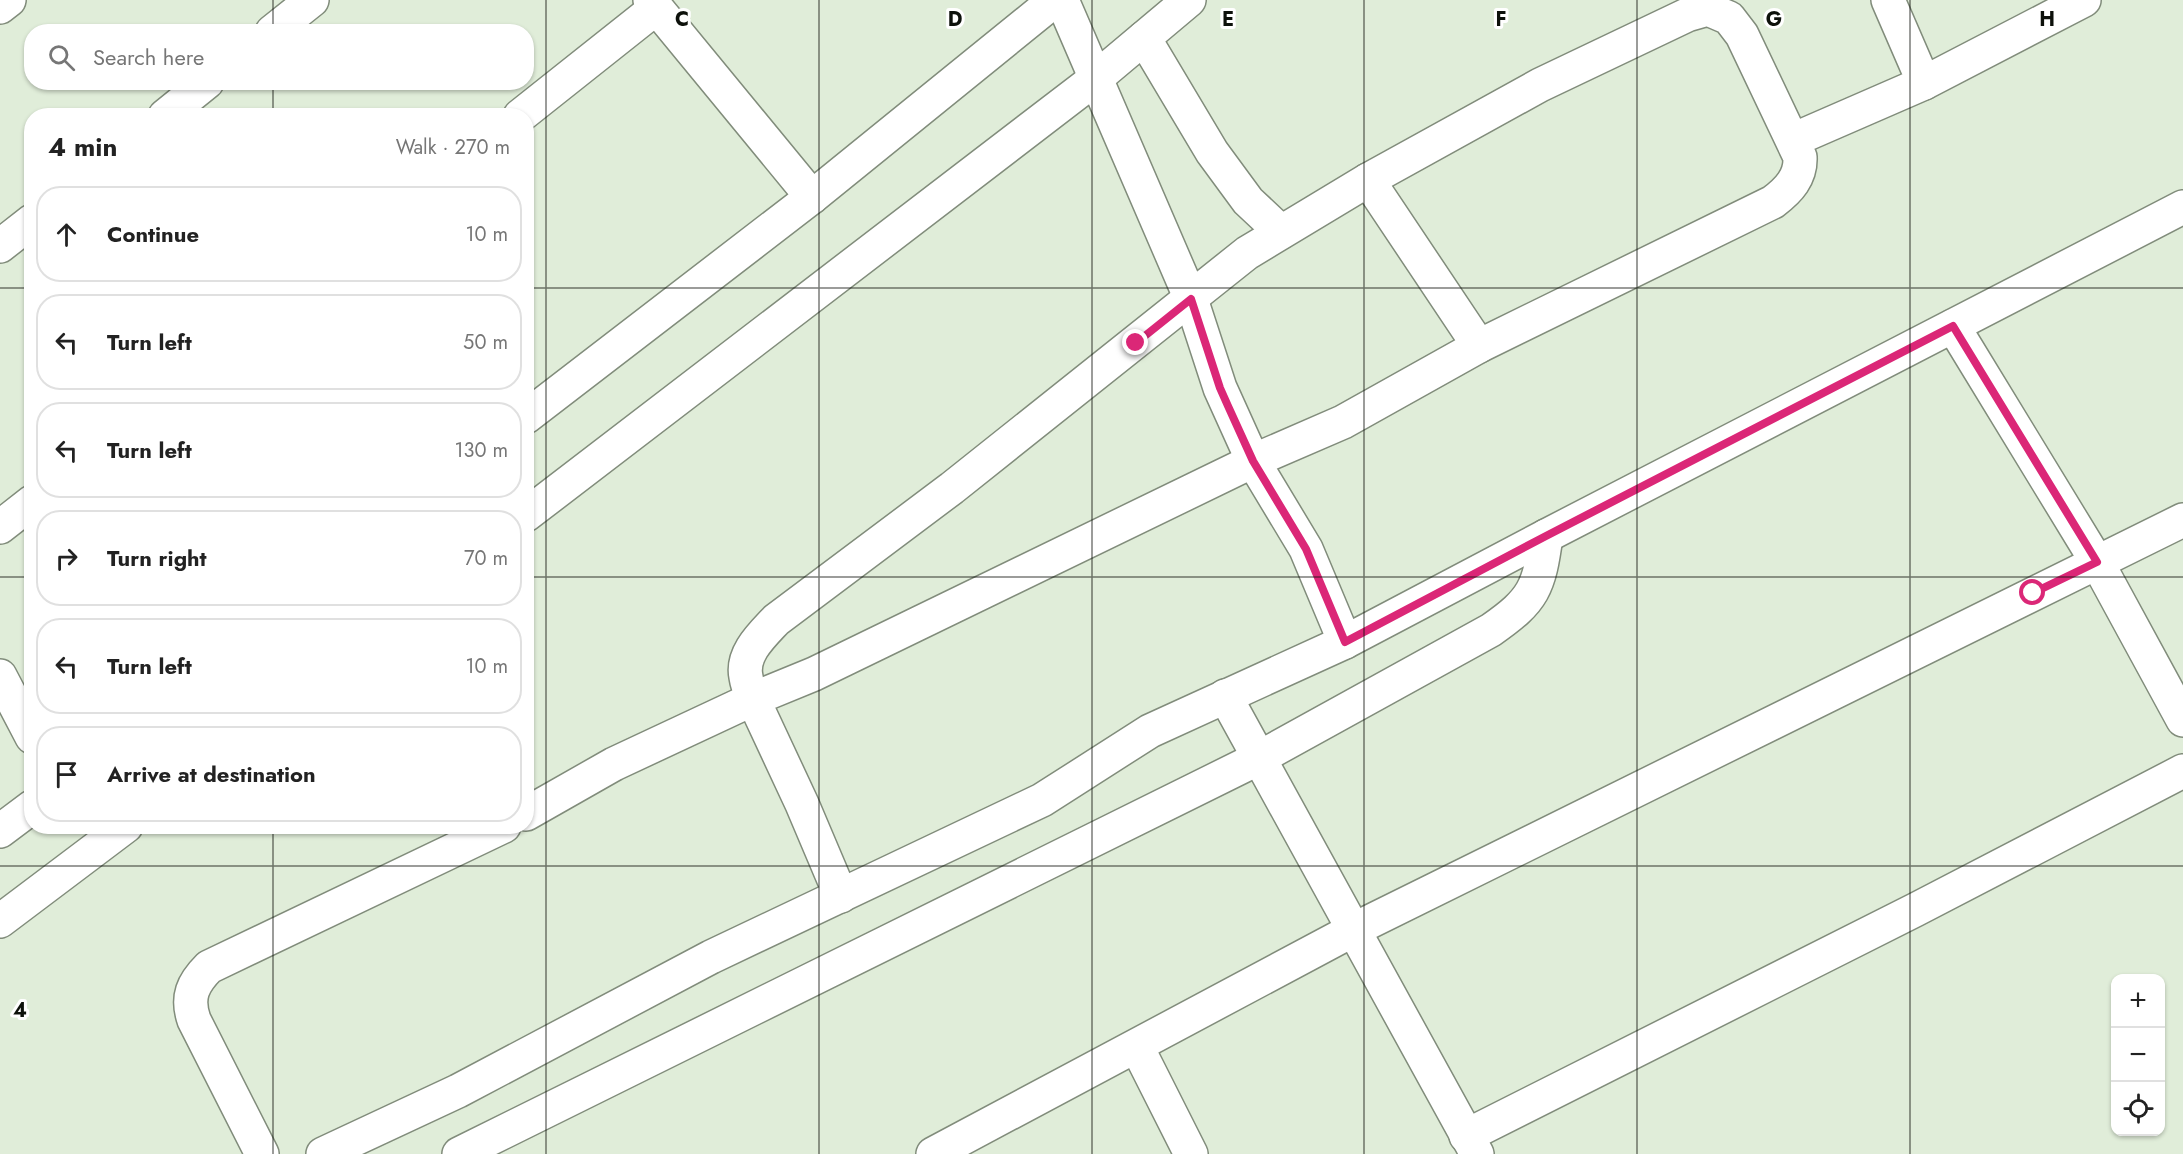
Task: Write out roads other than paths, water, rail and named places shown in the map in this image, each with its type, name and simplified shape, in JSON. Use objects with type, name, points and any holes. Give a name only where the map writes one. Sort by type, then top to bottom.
[{"type":"street","points":[[0,7],[9,0]]},
{"type":"street","points":[[282,24],[312,0]]},
{"type":"street","points":[[534,411],[812,197],[1055,0]]},
{"type":"street","points":[[1062,0],[1191,299],[1220,388],[1253,461],[1306,549],[1345,642]]},
{"type":"street","points":[[534,509],[1095,79],[1189,0]]},
{"type":"street","points":[[1888,0],[1924,83]]},
{"type":"street","points":[[1793,140],[1924,83],[2084,0]]},
{"type":"street","points":[[530,108],[653,4],[812,197]]},
{"type":"street","points":[[534,809],[614,764],[753,699],[814,674],[1253,461],[1343,422],[1479,346],[1773,202],[1787,192],[1796,179],[1801,166],[1800,157],[1742,36],[1729,18],[1708,9],[1687,15],[1540,85],[1368,180],[1247,253],[952,488],[776,620],[753,648],[746,662],[745,675],[753,699],[802,804],[841,896]]},
{"type":"street","points":[[1144,38],[1212,152],[1248,201],[1281,232]]},
{"type":"street","points":[[175,108],[197,90]]},
{"type":"street","points":[[1368,180],[1479,346]]},
{"type":"street","points":[[322,1154],[458,1091],[711,957],[1042,800],[1150,731],[1345,642],[2183,207]]},
{"type":"street","points":[[0,246],[24,227]]},
{"type":"street","points":[[1953,326],[2097,562],[2183,720]]},
{"type":"street","points":[[0,527],[24,508]]},
{"type":"street","points":[[933,1154],[1353,930],[2183,520]]},
{"type":"street","points":[[459,1154],[1259,758],[1491,630],[1514,614],[1529,599],[1542,570],[1546,536]]},
{"type":"street","points":[[0,676],[24,722]]},
{"type":"street","points":[[1225,696],[1472,1145],[2183,771]]},
{"type":"street","points":[[0,831],[24,813]]},
{"type":"street","points":[[0,921],[115,834]]},
{"type":"street","points":[[262,1154],[189,1007],[191,990],[197,979],[209,967],[487,834]]},
{"type":"street","points":[[1137,1047],[1191,1154]]}]
